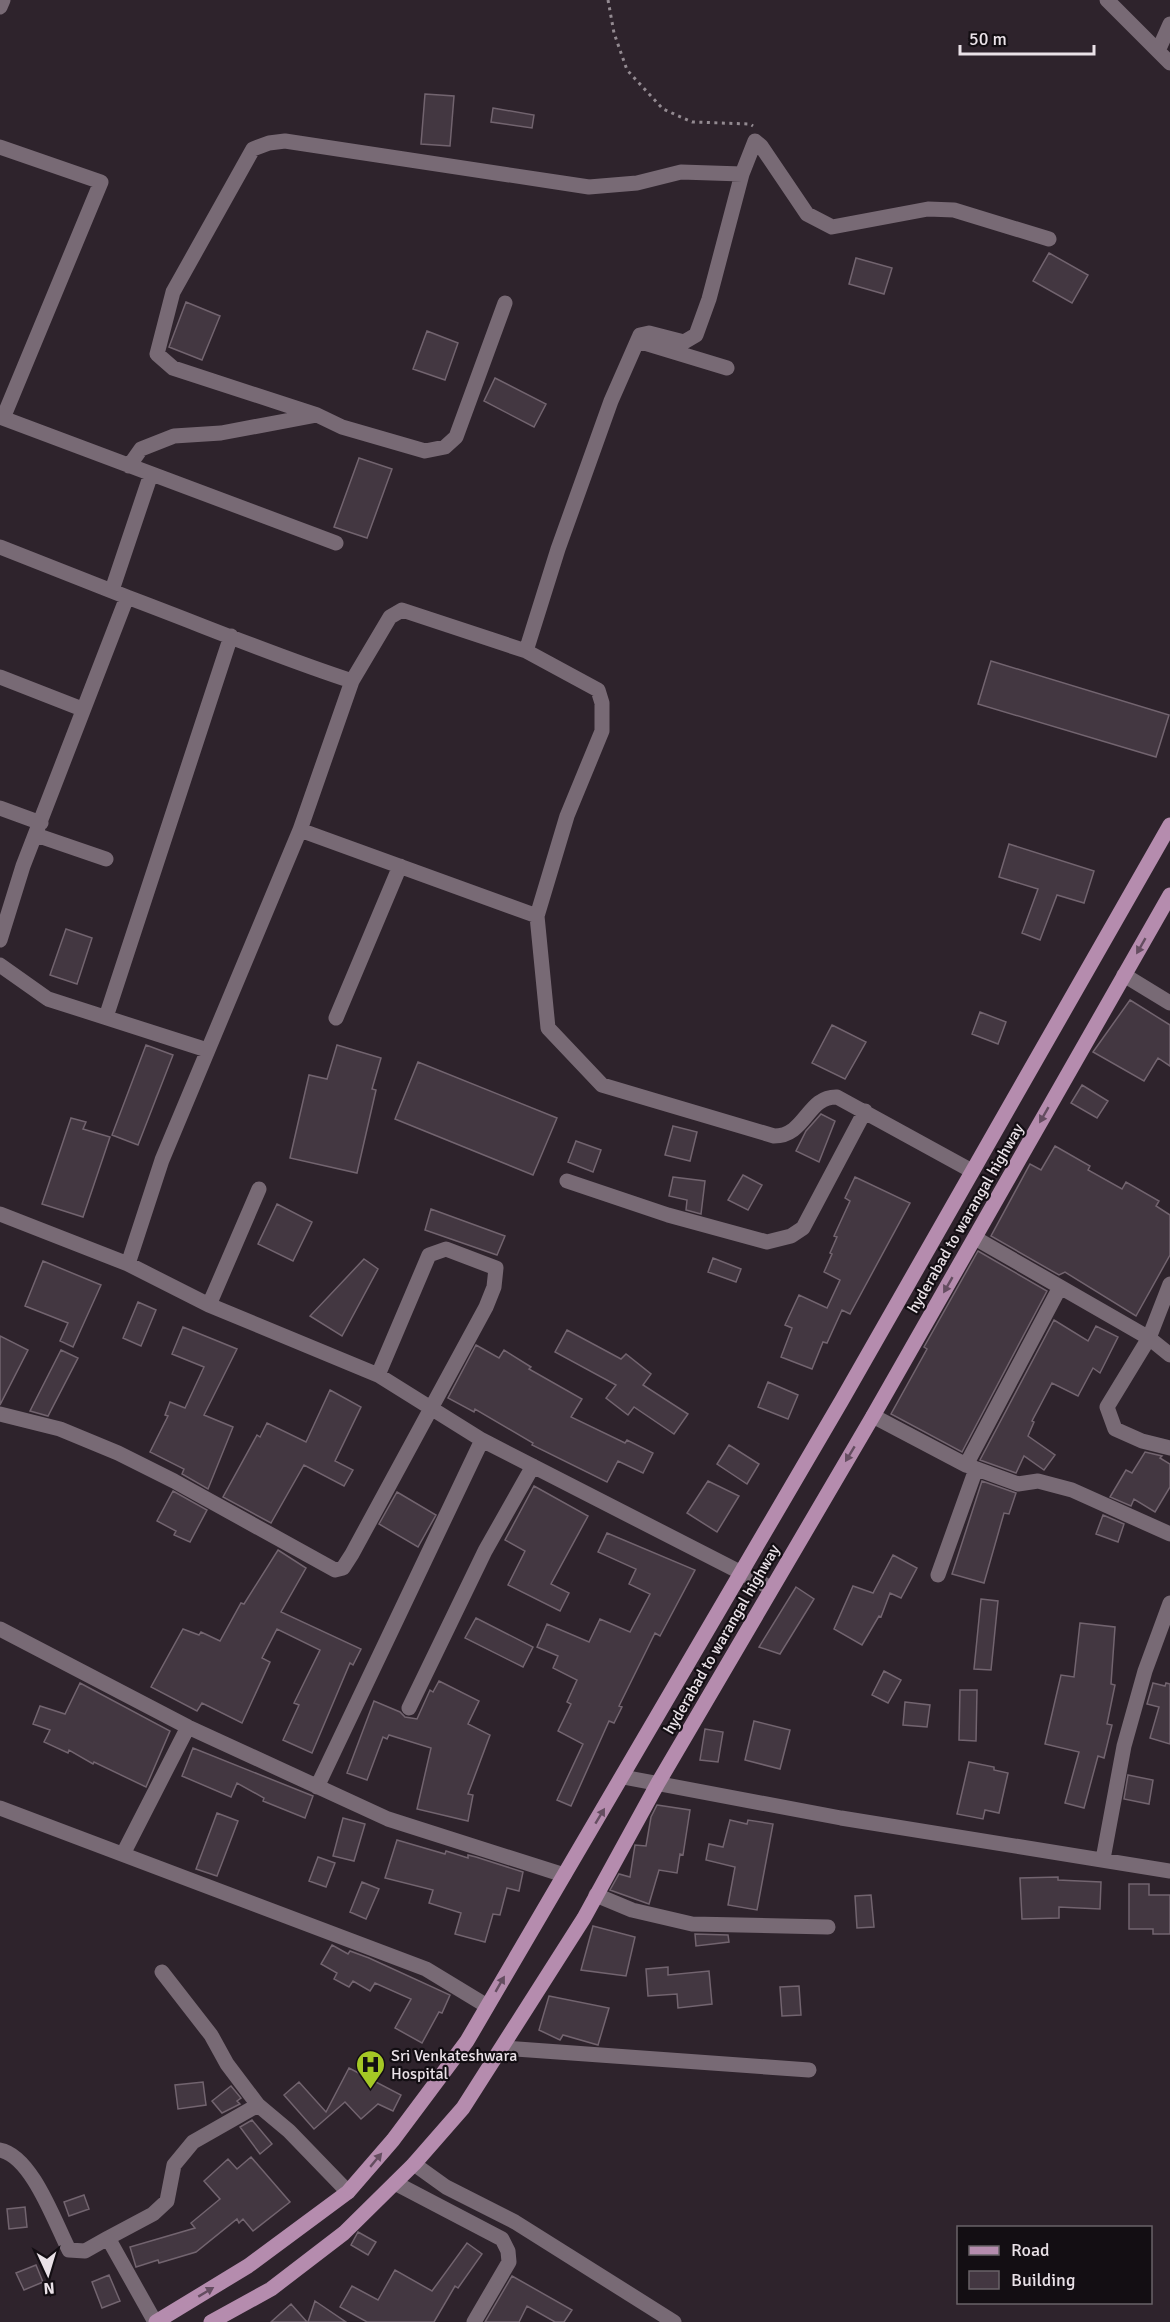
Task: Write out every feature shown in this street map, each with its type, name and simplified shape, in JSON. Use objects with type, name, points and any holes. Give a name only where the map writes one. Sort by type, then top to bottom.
[{"type":"main road","points":[[155,2322],[248,2266],[348,2192],[393,2140],[467,2041],[741,1574],[1170,825]]},
{"type":"main road","name":"hyderabad to warangal highway","points":[[212,2322],[271,2289],[344,2233],[414,2164],[463,2108],[596,1895],[658,1783],[873,1416],[1170,895]]},
{"type":"street","points":[[0,7],[3,0]]},
{"type":"street","points":[[1107,0],[1170,63]]},
{"type":"street","points":[[1158,51],[1170,24]]},
{"type":"street","points":[[505,303],[456,437],[445,447],[425,451],[342,427],[316,415],[173,368],[157,354],[172,292],[253,149],[269,143],[285,141],[590,187],[637,183],[681,172],[742,174]]},
{"type":"street","points":[[526,651],[575,501],[611,401],[640,335],[649,333],[684,342],[696,335],[712,288],[742,174],[755,141],[761,146],[807,214],[832,227],[928,209],[945,210],[1049,239]]},
{"type":"street","points":[[0,147],[101,182],[1,417],[336,543]]},
{"type":"street","points":[[638,341],[727,368]]},
{"type":"street","points":[[129,466],[141,449],[174,436],[221,433],[316,415]]},
{"type":"street","points":[[112,590],[151,474]]},
{"type":"street","points":[[0,547],[231,636],[285,660],[352,681]]},
{"type":"street","points":[[0,940],[23,866],[127,597]]},
{"type":"street","points":[[128,1264],[162,1160],[300,830],[352,681],[390,617],[402,610],[526,651],[598,690],[602,704],[602,731],[567,816],[537,916],[548,1028],[602,1085],[774,1136],[793,1132],[816,1104],[828,1097],[837,1097],[972,1171]]},
{"type":"street","points":[[106,1017],[231,636]]},
{"type":"street","points":[[0,677],[82,709]]},
{"type":"street","points":[[0,808],[38,829],[106,859]]},
{"type":"street","points":[[300,830],[537,916]]},
{"type":"street","points":[[336,1018],[400,866]]},
{"type":"street","points":[[0,965],[48,999],[207,1050]]},
{"type":"street","points":[[1124,975],[1170,1003]]},
{"type":"street","points":[[567,1181],[668,1215],[767,1242],[790,1236],[803,1228],[865,1111]]},
{"type":"street","points":[[208,1305],[259,1189]]},
{"type":"street","points":[[0,1214],[128,1264],[208,1305],[378,1375],[482,1440],[771,1588]]},
{"type":"street","points":[[975,1238],[1149,1338],[1170,1355]]},
{"type":"street","points":[[0,1414],[60,1429],[118,1454],[174,1481],[335,1570],[343,1568],[352,1554],[486,1307],[494,1287],[496,1268],[446,1249],[429,1255],[378,1375]]},
{"type":"street","points":[[1170,1284],[1149,1338],[1107,1407],[1115,1429],[1142,1441],[1170,1448]]},
{"type":"street","points":[[938,1575],[971,1467],[1059,1288]]},
{"type":"street","points":[[873,1416],[971,1467],[1018,1484],[1038,1481],[1072,1490],[1170,1533]]},
{"type":"street","points":[[317,1787],[482,1440]]},
{"type":"street","points":[[409,1708],[485,1551],[533,1466]]},
{"type":"street","points":[[1102,1859],[1124,1746],[1145,1671],[1170,1603]]},
{"type":"street","points":[[0,1629],[189,1727],[388,1819],[564,1875]]},
{"type":"street","points":[[123,1854],[189,1727]]},
{"type":"street","points":[[623,1777],[841,1818],[1170,1871]]},
{"type":"street","points":[[0,1808],[426,1969],[487,2006]]},
{"type":"street","points":[[596,1895],[632,1910],[692,1924],[828,1927]]},
{"type":"street","points":[[162,1972],[212,2035],[227,2064],[258,2105],[290,2131],[348,2192]]},
{"type":"street","points":[[502,2048],[809,2070]]},
{"type":"street","points":[[0,2150],[6,2151],[29,2170],[69,2250],[85,2251],[153,2214],[167,2201],[174,2165],[193,2142],[258,2105]]},
{"type":"street","points":[[414,2164],[446,2187],[516,2222],[674,2322]]},
{"type":"street","points":[[395,2183],[502,2239],[508,2251],[509,2262],[474,2322]]},
{"type":"street","points":[[108,2238],[155,2322]]},
{"type":"path","points":[[608,0],[614,33],[627,70],[663,109],[692,123],[750,123],[754,127],[755,141]]},
{"type":"building","points":[[425,94],[454,96],[450,146],[421,144]]},
{"type":"building","points":[[493,108],[534,115],[532,128],[491,122]]},
{"type":"building","points":[[1049,253],[1088,275],[1072,303],[1033,281]]},
{"type":"building","points":[[856,258],[892,268],[884,294],[849,284]]},
{"type":"building","points":[[186,302],[220,316],[202,360],[169,347]]},
{"type":"building","points":[[427,331],[458,343],[445,380],[413,369]]},
{"type":"building","points":[[495,378],[546,404],[534,427],[484,401]]},
{"type":"building","points":[[359,458],[392,469],[367,538],[334,527]]},
{"type":"building","points":[[991,661],[1169,715],[1156,757],[978,704]]},
{"type":"building","points":[[1009,844],[1094,871],[1084,903],[1057,895],[1040,940],[1022,933],[1038,889],[999,877]]},
{"type":"building","points":[[66,929],[92,938],[77,984],[50,975]]},
{"type":"building","points":[[1130,1000],[1170,1025],[1170,1066],[1158,1058],[1144,1081],[1093,1052]]},
{"type":"building","points":[[980,1012],[1006,1022],[998,1044],[972,1034]]},
{"type":"building","points":[[832,1025],[866,1042],[845,1079],[812,1063]]},
{"type":"building","points":[[146,1045],[173,1055],[138,1145],[112,1135]]},
{"type":"building","points":[[337,1045],[381,1058],[372,1089],[376,1090],[357,1173],[290,1158],[309,1075],[327,1079]]},
{"type":"building","points":[[418,1062],[557,1118],[533,1175],[395,1119]]},
{"type":"building","points":[[1082,1085],[1108,1101],[1097,1118],[1071,1103]]},
{"type":"building","points":[[821,1114],[835,1121],[819,1162],[796,1151],[806,1131]]},
{"type":"building","points":[[71,1118],[86,1122],[83,1129],[110,1137],[83,1217],[42,1204]]},
{"type":"building","points":[[673,1126],[697,1132],[690,1161],[665,1155]]},
{"type":"building","points":[[576,1141],[601,1150],[593,1172],[568,1162]]},
{"type":"building","points":[[1055,1146],[1090,1166],[1088,1170],[1122,1189],[1126,1182],[1159,1201],[1156,1206],[1170,1215],[1170,1255],[1136,1316],[1065,1272],[1059,1275],[991,1236],[1030,1164],[1041,1170]]},
{"type":"building","points":[[743,1175],[762,1185],[748,1210],[728,1200]]},
{"type":"building","points":[[673,1177],[705,1181],[701,1214],[686,1210],[687,1200],[669,1196]]},
{"type":"building","points":[[855,1177],[910,1203],[850,1314],[842,1310],[827,1343],[823,1342],[812,1369],[781,1357],[792,1328],[785,1325],[799,1295],[827,1308],[840,1280],[824,1272],[837,1237],[834,1236],[850,1201],[845,1198]]},
{"type":"building","points":[[277,1204],[312,1222],[293,1261],[258,1244]]},
{"type":"building","points":[[431,1209],[505,1236],[497,1255],[425,1230]]},
{"type":"building","points":[[978,1251],[1047,1291],[962,1452],[891,1414],[927,1349],[924,1347]]},
{"type":"building","points":[[713,1258],[741,1269],[736,1282],[708,1272]]},
{"type":"building","points":[[364,1259],[378,1269],[342,1336],[310,1316]]},
{"type":"building","points":[[43,1261],[101,1285],[73,1347],[60,1341],[68,1323],[25,1306]]},
{"type":"building","points":[[138,1302],[156,1310],[141,1346],[123,1338]]},
{"type":"building","points":[[1054,1320],[1088,1341],[1096,1326],[1118,1337],[1100,1373],[1093,1368],[1078,1396],[1052,1383],[1032,1421],[1034,1422],[1028,1436],[1055,1455],[1044,1470],[1024,1456],[1016,1473],[980,1460]]},
{"type":"building","points":[[183,1327],[237,1349],[204,1415],[233,1427],[208,1489],[182,1474],[184,1469],[150,1452],[168,1416],[165,1415],[170,1402],[185,1408],[204,1367],[172,1354]]},
{"type":"building","points":[[567,1330],[621,1359],[626,1354],[651,1374],[643,1385],[688,1414],[674,1434],[634,1407],[628,1415],[606,1398],[616,1385],[555,1352]]},
{"type":"building","points":[[0,1336],[28,1350],[0,1405]]},
{"type":"building","points":[[476,1345],[499,1358],[504,1350],[531,1367],[529,1369],[582,1399],[571,1417],[625,1443],[627,1440],[653,1453],[643,1473],[618,1461],[607,1482],[532,1445],[533,1443],[475,1409],[474,1412],[448,1398]]},
{"type":"building","points":[[61,1350],[78,1358],[48,1416],[30,1411]]},
{"type":"building","points":[[768,1382],[798,1395],[788,1419],[758,1407]]},
{"type":"building","points":[[330,1390],[361,1407],[335,1461],[353,1470],[344,1486],[304,1465],[271,1523],[223,1497],[257,1435],[260,1437],[267,1423],[306,1442]]},
{"type":"building","points":[[729,1445],[759,1464],[747,1484],[717,1464]]},
{"type":"building","points":[[1145,1452],[1162,1456],[1160,1458],[1170,1464],[1170,1487],[1155,1512],[1134,1499],[1131,1506],[1110,1497],[1126,1470],[1132,1473]]},
{"type":"building","points":[[708,1481],[739,1496],[717,1532],[687,1513]]},
{"type":"building","points":[[982,1481],[1016,1493],[1009,1514],[1004,1513],[984,1583],[952,1574]]},
{"type":"building","points":[[534,1486],[588,1516],[551,1584],[569,1593],[560,1611],[508,1585],[525,1551],[505,1540]]},
{"type":"building","points":[[173,1491],[207,1510],[190,1542],[174,1535],[176,1531],[157,1521]]},
{"type":"building","points":[[397,1492],[436,1515],[418,1547],[379,1524]]},
{"type":"building","points":[[1103,1515],[1124,1524],[1118,1542],[1096,1534]]},
{"type":"building","points":[[607,1533],[695,1570],[660,1636],[655,1633],[619,1706],[622,1707],[614,1723],[609,1721],[571,1806],[557,1800],[583,1744],[558,1731],[571,1704],[567,1702],[577,1680],[553,1668],[558,1656],[537,1647],[547,1624],[589,1642],[600,1619],[630,1632],[650,1594],[629,1584],[636,1569],[598,1552]]},
{"type":"building","points":[[278,1550],[306,1568],[281,1612],[361,1649],[353,1665],[350,1663],[312,1753],[283,1740],[299,1705],[294,1703],[320,1650],[277,1629],[262,1658],[270,1662],[242,1723],[202,1703],[197,1711],[151,1687],[183,1629],[199,1635],[201,1632],[220,1641],[241,1603],[244,1604]]},
{"type":"building","points":[[893,1555],[917,1568],[901,1598],[890,1593],[881,1617],[879,1616],[862,1645],[834,1629],[853,1586],[873,1593]]},
{"type":"building","points":[[796,1587],[814,1599],[780,1654],[759,1647]]},
{"type":"building","points":[[981,1599],[998,1601],[991,1670],[974,1669]]},
{"type":"building","points":[[476,1618],[533,1647],[523,1667],[465,1638]]},
{"type":"building","points":[[1080,1623],[1115,1627],[1111,1684],[1115,1685],[1107,1724],[1112,1725],[1104,1758],[1098,1756],[1084,1808],[1065,1803],[1079,1752],[1045,1744],[1061,1675],[1074,1677]]},
{"type":"building","points":[[884,1671],[901,1680],[888,1703],[872,1695]]},
{"type":"building","points":[[439,1681],[479,1701],[468,1724],[490,1735],[468,1794],[473,1795],[468,1821],[417,1809],[431,1748],[389,1735],[387,1739],[383,1737],[367,1780],[347,1773],[374,1701],[400,1712],[405,1717],[417,1719],[430,1690],[433,1692]]},
{"type":"building","points":[[80,1683],[170,1731],[146,1787],[94,1762],[93,1764],[69,1750],[68,1753],[44,1742],[50,1730],[33,1724],[40,1706],[65,1714]]},
{"type":"building","points":[[1153,1683],[1165,1686],[1166,1683],[1170,1684],[1170,1744],[1150,1738],[1159,1707],[1147,1704]]},
{"type":"building","points":[[960,1690],[977,1690],[976,1741],[959,1740]]},
{"type":"building","points":[[905,1702],[930,1705],[927,1727],[903,1725]]},
{"type":"building","points":[[754,1721],[790,1730],[780,1769],[745,1760]]},
{"type":"building","points":[[705,1729],[723,1732],[718,1762],[700,1760]]},
{"type":"building","points":[[193,1748],[313,1796],[305,1818],[263,1801],[264,1798],[237,1783],[231,1797],[182,1776]]},
{"type":"building","points":[[969,1762],[994,1767],[994,1770],[1008,1773],[999,1813],[985,1810],[983,1819],[957,1814]]},
{"type":"building","points":[[1128,1775],[1153,1780],[1149,1804],[1124,1799]]},
{"type":"building","points":[[657,1805],[690,1810],[683,1855],[680,1854],[677,1873],[659,1870],[649,1904],[610,1890],[619,1874],[630,1877],[635,1845],[646,1846],[651,1817]]},
{"type":"building","points":[[217,1813],[238,1821],[217,1876],[196,1869]]},
{"type":"building","points":[[343,1818],[365,1824],[354,1861],[333,1856]]},
{"type":"building","points":[[730,1820],[747,1824],[748,1820],[773,1824],[757,1910],[728,1905],[735,1867],[706,1860],[709,1844],[723,1847]]},
{"type":"building","points":[[397,1840],[445,1854],[446,1851],[468,1858],[468,1855],[476,1857],[523,1872],[519,1891],[507,1888],[500,1915],[493,1914],[485,1942],[455,1934],[461,1913],[429,1903],[433,1890],[385,1878]]},
{"type":"building","points":[[318,1857],[335,1863],[326,1887],[309,1881]]},
{"type":"building","points":[[1058,1877],[1058,1880],[1101,1882],[1100,1909],[1059,1907],[1059,1918],[1022,1919],[1020,1878]]},
{"type":"building","points":[[362,1882],[379,1889],[366,1919],[350,1912]]},
{"type":"building","points":[[1129,1884],[1149,1884],[1149,1895],[1170,1895],[1170,1934],[1153,1934],[1153,1929],[1129,1929]]},
{"type":"building","points":[[871,1895],[874,1927],[857,1928],[855,1896]]},
{"type":"building","points":[[593,1926],[635,1937],[626,1976],[581,1970]]},
{"type":"building","points":[[695,1934],[728,1935],[729,1942],[696,1946]]},
{"type":"building","points":[[332,1945],[348,1954],[350,1951],[369,1958],[450,1995],[442,2013],[439,2012],[422,2043],[395,2028],[411,1999],[375,1983],[370,1991],[353,1981],[349,1987],[334,1979],[337,1973],[321,1964]]},
{"type":"building","points":[[668,1967],[668,1975],[709,1971],[712,2004],[678,2008],[677,1994],[648,1996],[646,1969]]},
{"type":"building","points":[[799,1986],[801,2015],[782,2016],[780,1987]]},
{"type":"building","points":[[549,1996],[609,2008],[598,2045],[563,2035],[560,2040],[539,2030]]},
{"type":"building","points":[[349,2068],[401,2095],[393,2111],[378,2104],[361,2119],[345,2102],[314,2129],[284,2095],[299,2082],[326,2112]]},
{"type":"building","points":[[203,2082],[206,2105],[178,2109],[175,2085]]},
{"type":"building","points":[[231,2086],[241,2098],[237,2101],[240,2104],[222,2113],[212,2101]]},
{"type":"building","points":[[252,2120],[272,2144],[260,2154],[240,2127]]},
{"type":"building","points":[[251,2157],[290,2202],[253,2231],[243,2219],[239,2223],[237,2219],[196,2252],[136,2267],[130,2247],[195,2228],[191,2223],[220,2199],[204,2181],[228,2159],[237,2169]]},
{"type":"building","points":[[84,2195],[89,2209],[69,2216],[64,2202]]},
{"type":"building","points":[[25,2207],[27,2227],[9,2229],[7,2209]]},
{"type":"building","points":[[358,2232],[376,2242],[368,2255],[351,2245]]},
{"type":"building","points":[[467,2243],[482,2254],[458,2288],[455,2286],[434,2322],[367,2322],[340,2307],[352,2286],[378,2300],[395,2270],[432,2291]]},
{"type":"building","points":[[36,2265],[43,2282],[24,2290],[16,2273]]},
{"type":"building","points":[[109,2275],[120,2301],[102,2308],[92,2282]]},
{"type":"building","points":[[512,2276],[572,2310],[564,2322],[555,2322],[527,2306],[519,2322],[485,2322]]},
{"type":"building","points":[[315,2301],[346,2322],[308,2322]]},
{"type":"building","points":[[291,2304],[307,2322],[271,2322]]},
{"type":"place","name":"Sri Venkateshwara Hospital","points":[[370,2090]]}]
